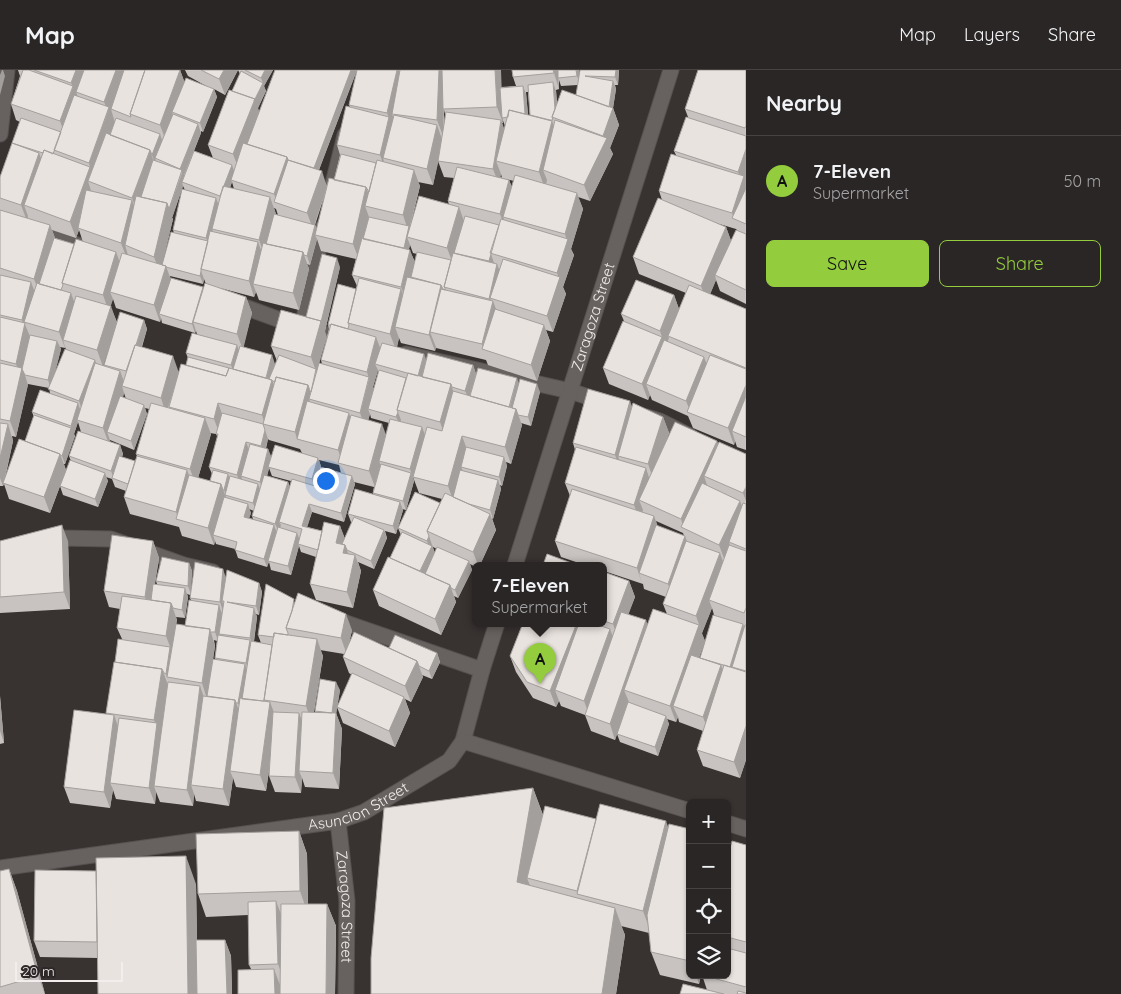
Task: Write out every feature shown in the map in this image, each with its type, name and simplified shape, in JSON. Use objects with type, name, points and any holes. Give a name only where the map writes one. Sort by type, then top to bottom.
[{"type":"street","name":"Zaragoza Street","points":[[516,562],[671,70]]},
{"type":"street","points":[[0,134],[5,72]]},
{"type":"street","points":[[302,328],[330,191],[349,117]]},
{"type":"street","points":[[0,216],[156,274]]},
{"type":"street","points":[[220,298],[302,328],[362,344]]},
{"type":"street","points":[[391,350],[570,391],[615,406]]},
{"type":"street","points":[[633,412],[703,442]]},
{"type":"street","points":[[34,540],[59,538],[111,539],[184,565],[226,576]]},
{"type":"street","points":[[322,613],[482,670]]},
{"type":"street","points":[[496,627],[463,741],[686,810]]},
{"type":"street","name":"Asuncion Street","points":[[0,868],[338,821],[364,812],[449,761],[463,741]]},
{"type":"street","name":"Zaragoza Street","points":[[338,821],[347,901],[346,994]]},
{"type":"street","points":[[731,824],[746,829]]},
{"type":"building","points":[[23,70],[29,70],[73,86],[60,121],[11,104]]},
{"type":"building","points":[[34,70],[76,70],[71,83]]},
{"type":"building","points":[[84,70],[116,70],[104,102],[76,92]]},
{"type":"building","points":[[124,70],[145,70],[130,114],[131,117],[111,109]]},
{"type":"building","points":[[145,70],[180,70],[160,125],[130,114]]},
{"type":"building","points":[[201,70],[224,70],[219,79]]},
{"type":"building","points":[[245,70],[265,70],[261,78]]},
{"type":"building","points":[[275,70],[351,70],[314,168],[247,144]]},
{"type":"building","points":[[357,70],[397,70],[387,113],[349,105]]},
{"type":"building","points":[[400,70],[439,70],[437,120],[392,114]]},
{"type":"building","points":[[442,70],[495,70],[497,107],[443,109]]},
{"type":"building","points":[[512,70],[553,70],[554,73],[513,77]]},
{"type":"building","points":[[558,70],[576,70],[577,76],[558,78]]},
{"type":"building","points":[[580,70],[616,70],[615,77],[585,76],[613,81],[609,107],[576,95]]},
{"type":"building","points":[[698,70],[746,70],[745,128],[685,109]]},
{"type":"building","points":[[241,71],[263,83],[255,99],[232,91]]},
{"type":"building","points":[[186,78],[214,89],[200,123],[172,112]]},
{"type":"building","points":[[553,82],[555,109],[552,117],[553,120],[530,115],[528,85]]},
{"type":"building","points":[[523,86],[525,114],[509,110],[508,117],[502,118],[500,88]]},
{"type":"building","points":[[229,90],[255,99],[233,154],[208,145]]},
{"type":"building","points":[[562,90],[613,108],[603,136],[552,117]]},
{"type":"building","points":[[74,95],[109,107],[89,163],[54,150]]},
{"type":"building","points":[[346,106],[389,117],[380,155],[337,145]]},
{"type":"building","points":[[509,110],[552,121],[539,172],[496,161]]},
{"type":"building","points":[[446,112],[501,120],[493,169],[438,161]]},
{"type":"building","points":[[173,114],[198,124],[180,169],[155,158]]},
{"type":"building","points":[[394,115],[437,125],[427,169],[383,158]]},
{"type":"building","points":[[686,117],[746,136],[746,149],[738,172],[674,151]]},
{"type":"building","points":[[21,118],[61,132],[53,154],[44,150],[43,153],[12,143]]},
{"type":"building","points":[[116,118],[160,134],[152,155],[150,150],[110,135]]},
{"type":"building","points":[[555,120],[607,138],[584,185],[543,170]]},
{"type":"building","points":[[106,133],[150,150],[132,198],[88,181]]},
{"type":"building","points":[[12,143],[39,153],[21,205],[0,198],[0,177]]},
{"type":"building","points":[[243,143],[287,157],[274,194],[231,180]]},
{"type":"building","points":[[44,150],[90,167],[70,222],[24,205]]},
{"type":"building","points":[[194,151],[232,165],[220,196],[182,182]]},
{"type":"building","points":[[341,154],[376,163],[369,192],[366,187],[334,180]]},
{"type":"building","points":[[671,154],[744,176],[732,213],[659,191]]},
{"type":"building","points":[[153,160],[182,170],[169,209],[167,203],[141,197]]},
{"type":"building","points":[[288,160],[322,171],[307,213],[274,202]]},
{"type":"building","points":[[377,160],[414,170],[403,215],[365,206]]},
{"type":"building","points":[[457,167],[509,180],[500,214],[448,201]]},
{"type":"building","points":[[515,175],[577,193],[565,234],[503,217]]},
{"type":"building","points":[[329,178],[366,187],[353,244],[315,235]]},
{"type":"building","points":[[223,186],[270,197],[259,240],[212,229]]},
{"type":"building","points":[[746,188],[746,224],[732,218]]},
{"type":"building","points":[[182,189],[216,198],[206,238],[173,230]]},
{"type":"building","points":[[86,190],[132,200],[121,243],[78,228]]},
{"type":"building","points":[[136,196],[167,203],[154,257],[125,245]]},
{"type":"building","points":[[419,196],[459,207],[447,248],[407,237]]},
{"type":"building","points":[[658,198],[726,227],[701,286],[633,257]]},
{"type":"building","points":[[0,210],[50,225],[34,279],[0,268]]},
{"type":"building","points":[[274,214],[315,225],[307,256],[303,252],[266,244]]},
{"type":"building","points":[[465,216],[499,225],[489,261],[454,253]]},
{"type":"building","points":[[369,217],[409,226],[404,248],[363,239]]},
{"type":"building","points":[[501,219],[568,239],[557,273],[490,253]]},
{"type":"building","points":[[736,230],[746,234],[746,290],[715,275]]},
{"type":"building","points":[[210,231],[258,242],[249,281],[201,269]]},
{"type":"building","points":[[171,232],[208,241],[200,276],[162,265]]},
{"type":"building","points":[[54,238],[74,244],[61,290],[39,284]]},
{"type":"building","points":[[362,238],[410,250],[401,287],[352,275]]},
{"type":"building","points":[[76,239],[116,252],[103,295],[62,283]]},
{"type":"building","points":[[263,243],[303,252],[293,293],[253,284]]},
{"type":"building","points":[[417,252],[451,260],[444,287],[445,290],[441,285],[411,277]]},
{"type":"building","points":[[122,253],[166,266],[154,305],[110,292]]},
{"type":"building","points":[[453,253],[497,264],[489,299],[444,287]]},
{"type":"building","points":[[322,254],[337,258],[321,322],[306,317]]},
{"type":"building","points":[[503,259],[560,277],[547,316],[490,298]]},
{"type":"building","points":[[0,275],[31,282],[22,320],[0,315]]},
{"type":"building","points":[[407,277],[441,285],[429,335],[395,327]]},
{"type":"building","points":[[171,278],[203,287],[192,324],[159,314]]},
{"type":"building","points":[[359,278],[401,289],[390,334],[348,323]]},
{"type":"building","points":[[636,280],[674,295],[660,331],[621,314]]},
{"type":"building","points":[[37,283],[71,293],[59,332],[24,322]]},
{"type":"building","points":[[205,283],[246,297],[237,334],[193,322]]},
{"type":"building","points":[[338,284],[356,289],[348,329],[331,324],[328,325]]},
{"type":"building","points":[[689,285],[746,309],[746,368],[668,336]]},
{"type":"building","points":[[441,289],[493,301],[482,344],[430,332]]},
{"type":"building","points":[[76,296],[111,306],[97,350],[63,340]]},
{"type":"building","points":[[495,309],[544,325],[531,365],[482,349]]},
{"type":"building","points":[[281,310],[321,321],[311,357],[271,346]]},
{"type":"building","points":[[120,312],[144,320],[126,371],[104,365]]},
{"type":"building","points":[[0,317],[25,323],[16,364],[0,360]]},
{"type":"building","points":[[623,321],[662,337],[642,384],[603,368]]},
{"type":"building","points":[[331,324],[376,337],[367,372],[321,360]]},
{"type":"building","points":[[192,333],[237,345],[231,365],[186,353]]},
{"type":"building","points":[[30,335],[57,341],[48,380],[25,375],[22,369]]},
{"type":"building","points":[[664,340],[704,357],[686,401],[646,384]]},
{"type":"building","points":[[382,343],[424,354],[418,376],[375,364]]},
{"type":"building","points":[[135,345],[173,356],[161,398],[122,386]]},
{"type":"building","points":[[240,346],[272,355],[266,378],[233,369]]},
{"type":"building","points":[[65,349],[95,360],[79,401],[48,389]]},
{"type":"building","points":[[428,353],[473,365],[465,391],[452,387],[451,384],[422,377]]},
{"type":"building","points":[[279,355],[316,369],[311,392],[308,385],[276,377],[275,382],[269,379]]},
{"type":"building","points":[[710,355],[746,369],[746,385],[728,428],[687,412]]},
{"type":"building","points":[[188,357],[229,368],[226,376],[186,365]]},
{"type":"building","points":[[0,363],[22,368],[10,421],[0,419]]},
{"type":"building","points":[[95,363],[120,371],[103,428],[77,420]]},
{"type":"building","points":[[319,363],[369,377],[360,413],[309,399]]},
{"type":"building","points":[[181,364],[226,376],[229,368],[272,380],[262,415],[218,403],[214,419],[169,407]]},
{"type":"building","points":[[478,368],[517,378],[509,407],[470,396]]},
{"type":"building","points":[[379,370],[406,378],[396,417],[368,409]]},
{"type":"building","points":[[408,373],[451,384],[440,422],[397,410]]},
{"type":"building","points":[[276,377],[308,385],[295,432],[263,424]]},
{"type":"building","points":[[520,379],[537,384],[528,417],[518,415],[516,409],[512,408]]},
{"type":"building","points":[[588,389],[630,401],[615,455],[573,443]]},
{"type":"building","points":[[40,390],[78,403],[71,426],[32,412]]},
{"type":"building","points":[[453,391],[516,409],[505,447],[462,436],[448,486],[413,477],[427,427],[442,431]]},
{"type":"building","points":[[120,396],[144,405],[131,441],[107,432]]},
{"type":"building","points":[[746,396],[746,437],[732,431]]},
{"type":"building","points":[[307,401],[349,413],[338,450],[297,439]]},
{"type":"building","points":[[151,403],[205,418],[190,469],[136,454]]},
{"type":"building","points":[[633,403],[663,417],[648,464],[618,456]]},
{"type":"building","points":[[222,413],[263,424],[265,430],[261,446],[246,442],[237,475],[209,467]]},
{"type":"building","points":[[34,415],[71,428],[62,456],[25,441]]},
{"type":"building","points":[[351,415],[382,424],[369,471],[338,463]]},
{"type":"building","points":[[390,419],[422,427],[410,469],[379,461]]},
{"type":"building","points":[[675,422],[717,441],[681,519],[639,500]]},
{"type":"building","points":[[0,423],[8,424],[0,458]]},
{"type":"building","points":[[78,431],[120,445],[111,471],[69,456]]},
{"type":"building","points":[[19,439],[60,454],[44,497],[3,483]]},
{"type":"building","points":[[719,442],[746,454],[746,487],[743,493],[704,476]]},
{"type":"building","points":[[250,444],[268,449],[260,482],[241,476]]},
{"type":"building","points":[[275,445],[318,458],[312,479],[268,467]]},
{"type":"building","points":[[466,447],[504,457],[499,477],[461,467]]},
{"type":"building","points":[[576,447],[646,468],[634,505],[565,483]]},
{"type":"building","points":[[119,456],[135,461],[128,484],[112,478]]},
{"type":"building","points":[[137,456],[187,470],[176,512],[124,497]]},
{"type":"building","points":[[70,460],[105,473],[95,499],[60,486]]},
{"type":"building","points":[[381,464],[411,473],[403,501],[373,493]]},
{"type":"building","points":[[320,467],[352,476],[341,513],[309,504],[302,526],[322,531],[318,550],[298,544],[302,529],[279,522],[292,479],[315,486]]},
{"type":"building","points":[[213,470],[228,474],[224,490],[221,484],[210,481]]},
{"type":"building","points":[[460,470],[498,480],[490,510],[453,497]]},
{"type":"building","points":[[189,475],[221,484],[208,528],[176,519]]},
{"type":"building","points":[[264,475],[288,482],[275,524],[252,516]]},
{"type":"building","points":[[230,476],[258,484],[253,503],[225,495]]},
{"type":"building","points":[[702,483],[740,501],[719,545],[681,527]]},
{"type":"building","points":[[355,489],[400,502],[393,526],[348,514]]},
{"type":"building","points":[[572,489],[654,516],[637,568],[555,541]]},
{"type":"building","points":[[415,492],[440,503],[427,531],[429,536],[427,541],[398,528]]},
{"type":"building","points":[[445,493],[490,514],[473,552],[427,531]]},
{"type":"building","points":[[224,497],[248,504],[244,517],[274,525],[264,559],[235,550],[237,542],[213,535]]},
{"type":"building","points":[[743,503],[746,504],[746,549],[729,542]]},
{"type":"building","points":[[354,517],[384,530],[371,561],[347,550],[345,545],[342,544]]},
{"type":"building","points":[[324,522],[340,526],[336,543],[345,545],[343,553],[355,555],[347,592],[310,584]]},
{"type":"building","points":[[62,525],[64,592],[0,597],[0,541]]},
{"type":"building","points":[[656,525],[685,536],[668,584],[639,573]]},
{"type":"building","points":[[278,527],[297,533],[288,566],[268,561]]},
{"type":"building","points":[[402,532],[432,546],[420,571],[390,558]]},
{"type":"building","points":[[112,535],[153,541],[145,597],[104,591]]},
{"type":"building","points":[[686,541],[720,553],[696,616],[663,604]]},
{"type":"building","points":[[729,545],[746,551],[746,608],[744,613],[709,600]]},
{"type":"building","points":[[437,547],[469,561],[455,590],[450,585],[425,574]]},
{"type":"building","points":[[547,554],[569,562],[544,562]]},
{"type":"building","points":[[162,557],[189,563],[188,586],[156,581]]},
{"type":"building","points":[[388,557],[450,585],[435,619],[373,590]]},
{"type":"building","points":[[195,562],[223,569],[220,602],[190,598]]},
{"type":"building","points":[[227,570],[259,583],[256,606],[227,602],[254,608],[250,638],[219,634]]},
{"type":"building","points":[[607,573],[629,581],[613,624],[607,622]]},
{"type":"building","points":[[153,584],[185,588],[182,610],[173,608],[171,603],[151,600]]},
{"type":"building","points":[[266,584],[294,599],[286,628],[288,635],[274,633],[274,637],[258,635]]},
{"type":"building","points":[[298,593],[346,614],[341,638],[286,628]]},
{"type":"building","points":[[122,596],[171,603],[166,636],[117,628]]},
{"type":"building","points":[[189,600],[219,605],[215,632],[210,632],[210,629],[185,626]]},
{"type":"building","points":[[653,609],[699,625],[670,706],[624,690]]},
{"type":"building","points":[[621,612],[646,620],[610,724],[585,715]]},
{"type":"building","points":[[713,615],[743,624],[730,667],[700,658]]},
{"type":"building","points":[[176,624],[210,629],[202,683],[167,677]]},
{"type":"building","points":[[746,625],[746,671],[732,667]]},
{"type":"building","points":[[521,627],[575,627],[550,691],[527,682],[510,656]]},
{"type":"building","points":[[578,627],[604,627],[610,629],[584,701],[555,690]]},
{"type":"building","points":[[354,632],[417,661],[405,686],[343,657]]},
{"type":"building","points":[[274,633],[317,639],[306,706],[264,700]]},
{"type":"building","points":[[218,635],[250,640],[246,663],[215,658]]},
{"type":"building","points":[[395,635],[437,653],[429,671],[419,666],[417,661],[389,648]]},
{"type":"building","points":[[118,639],[170,647],[166,674],[162,669],[115,662]]},
{"type":"building","points":[[251,641],[272,645],[264,701],[242,699]]},
{"type":"building","points":[[691,655],[721,665],[703,717],[673,706]]},
{"type":"building","points":[[213,659],[245,664],[238,703],[235,700],[207,696]]},
{"type":"building","points":[[114,662],[162,669],[154,720],[106,713]]},
{"type":"building","points":[[724,665],[746,672],[746,726],[734,762],[697,750]]},
{"type":"building","points":[[352,673],[404,697],[389,731],[337,707]]},
{"type":"building","points":[[320,679],[336,682],[332,713],[315,711]]},
{"type":"building","points":[[168,682],[200,686],[187,790],[154,786]]},
{"type":"building","points":[[203,696],[235,700],[223,789],[191,785]]},
{"type":"building","points":[[240,698],[270,702],[260,775],[230,771]]},
{"type":"building","points":[[628,702],[666,716],[655,747],[617,734]]},
{"type":"building","points":[[74,710],[114,715],[104,792],[64,787]]},
{"type":"building","points":[[273,712],[299,713],[295,777],[269,776]]},
{"type":"building","points":[[302,712],[336,713],[333,773],[299,771]]},
{"type":"building","points":[[119,718],[157,723],[149,788],[110,783]]},
{"type":"building","points":[[533,788],[517,882],[615,908],[602,994],[371,994],[371,958],[384,808]]},
{"type":"building","points":[[600,804],[666,821],[643,911],[577,894]]},
{"type":"building","points":[[545,806],[596,819],[577,891],[527,878]]},
{"type":"building","points":[[669,824],[686,828],[686,960],[651,952],[647,915]]},
{"type":"building","points":[[299,831],[300,891],[198,894],[196,834]]},
{"type":"building","points":[[732,841],[746,845],[746,942],[731,938]]},
{"type":"building","points":[[186,856],[188,994],[98,994],[96,858]]},
{"type":"building","points":[[9,869],[38,976],[0,987],[0,871]]},
{"type":"building","points":[[35,870],[96,871],[97,942],[34,941]]},
{"type":"building","points":[[276,901],[278,964],[249,965],[248,902]]},
{"type":"building","points":[[281,904],[327,904],[326,994],[280,994]]},
{"type":"building","points":[[196,940],[225,940],[227,994],[197,994]]},
{"type":"building","points":[[731,949],[746,953],[746,987],[717,979],[731,979]]},
{"type":"building","points":[[274,969],[275,994],[238,994],[238,970]]},
{"type":"building","points":[[683,984],[724,994],[680,994]]},
{"type":"building","points":[[738,991],[746,993],[746,994],[737,994]]},
{"type":"place","name":"7-Eleven","points":[[540,684]]}]
